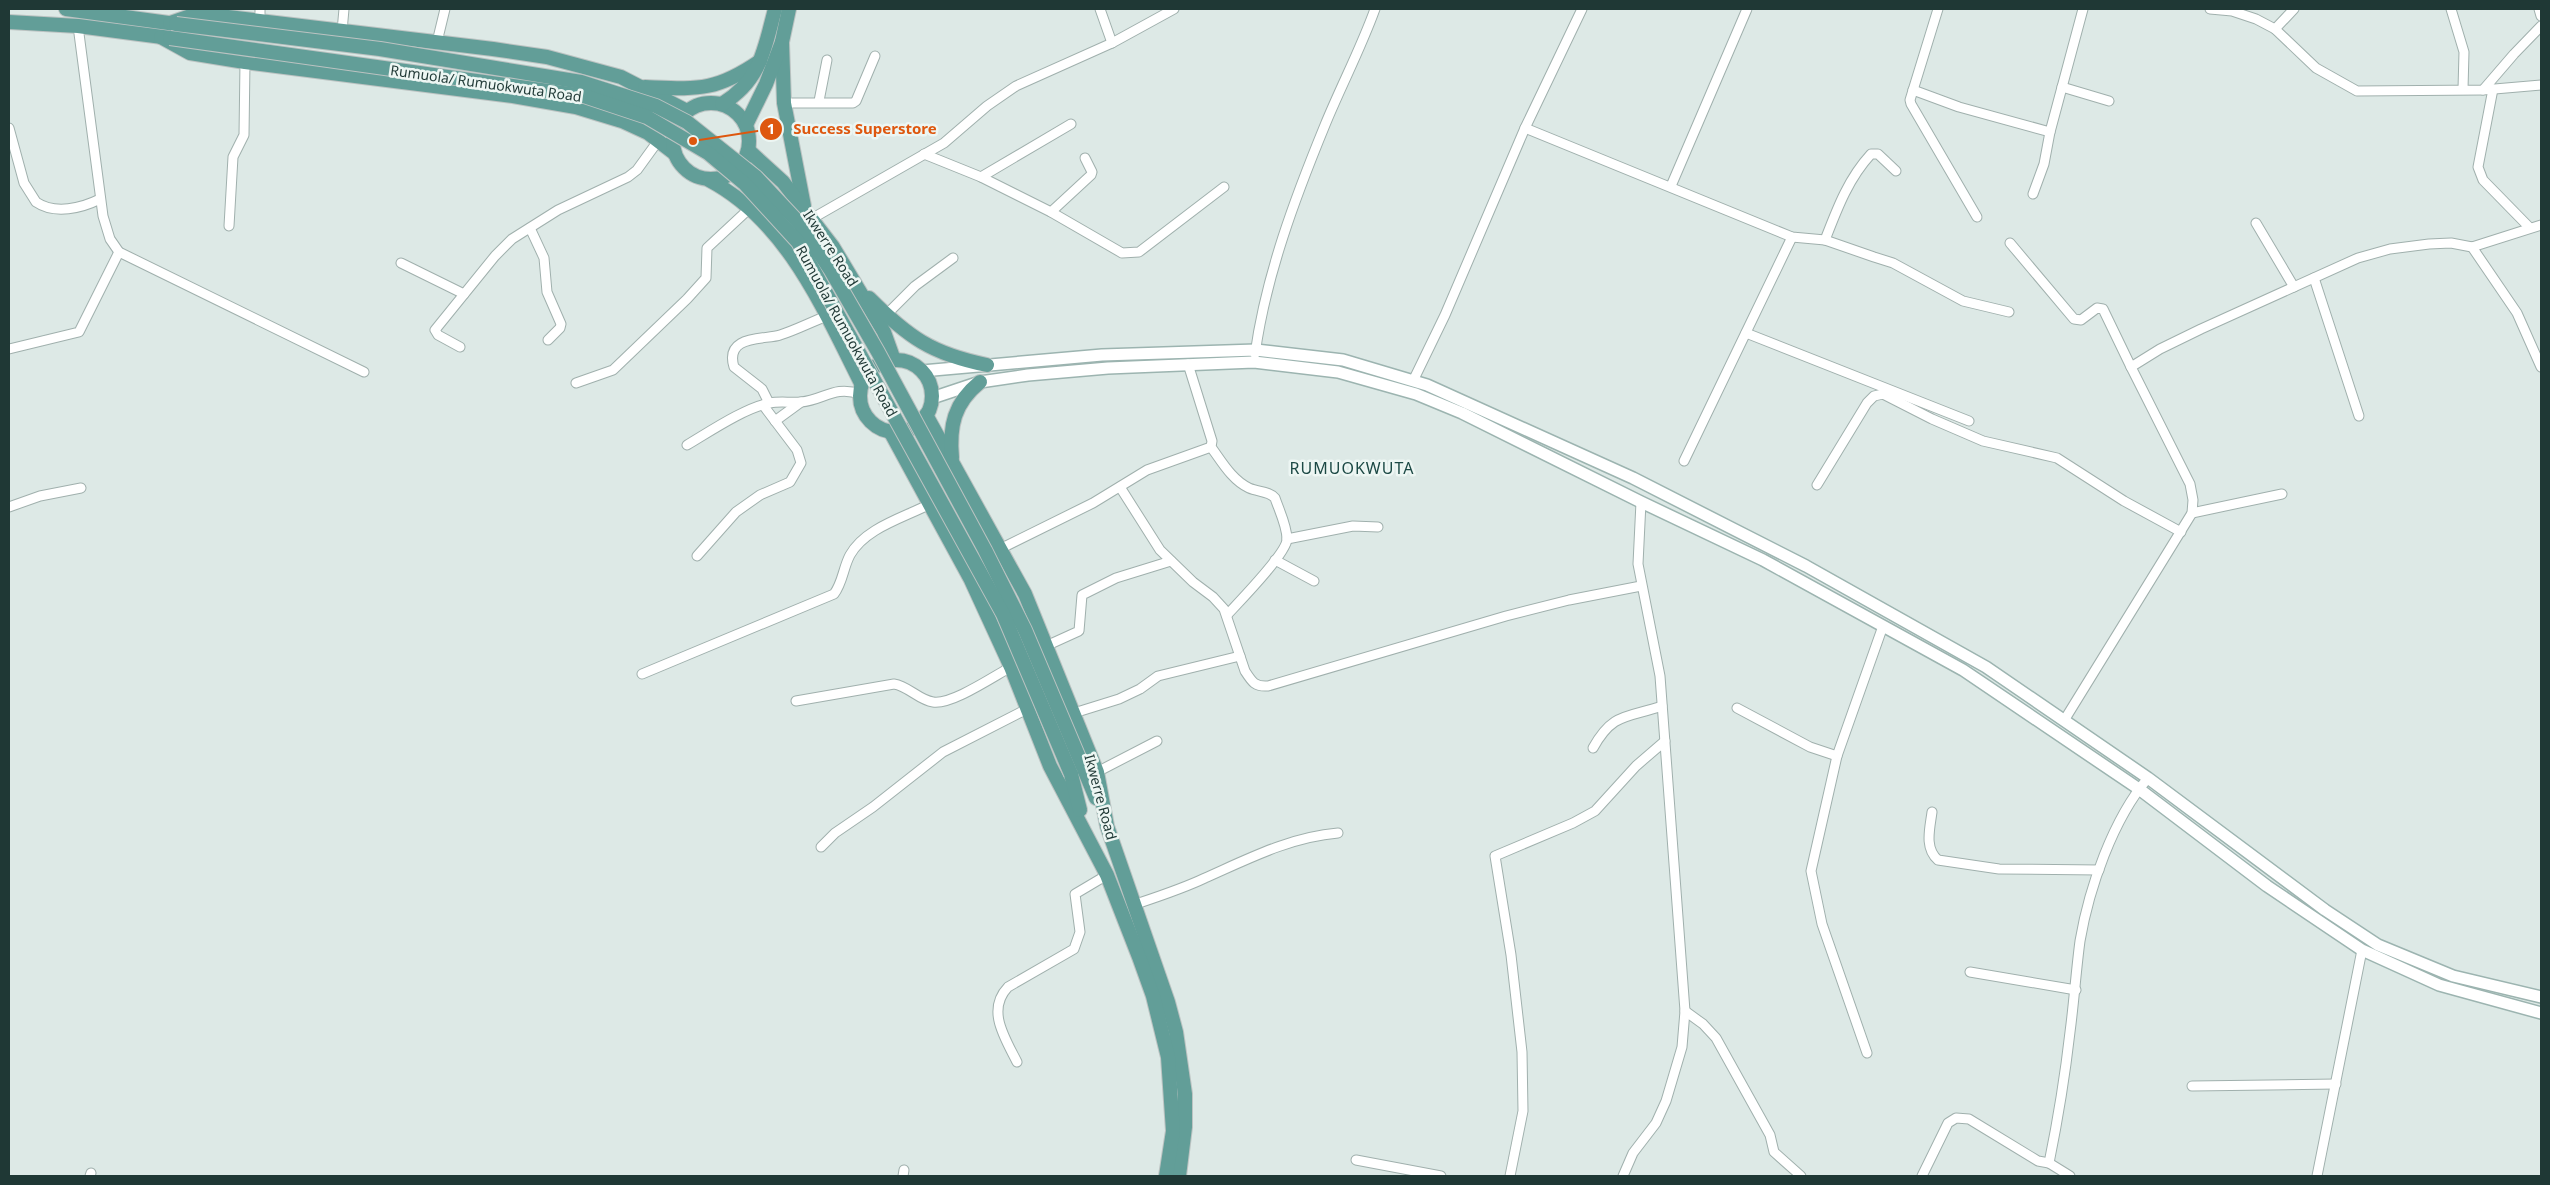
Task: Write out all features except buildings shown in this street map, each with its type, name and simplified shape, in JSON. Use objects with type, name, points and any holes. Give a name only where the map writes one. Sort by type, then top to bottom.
[{"type":"main road","name":"Rumuola/ Rumuokwuta Road","points":[[75,9],[173,24],[380,50],[581,82],[656,106],[687,122],[756,177],[800,224],[830,269],[878,352],[985,550],[1020,621],[1077,771]]},
{"type":"main road","points":[[722,104],[739,94],[752,78],[760,61],[775,9]]},
{"type":"main road","points":[[746,125],[766,84],[782,42],[789,9]]},
{"type":"main road","points":[[173,24],[193,15],[260,15],[342,31],[547,57],[622,77],[687,111]]},
{"type":"main road","name":"Rumuola/ Rumuokwuta Road","points":[[9,22],[78,26],[584,96],[647,117],[708,153],[745,184],[798,242],[1003,614],[1077,771]]},
{"type":"main road","points":[[166,38],[190,53],[245,62],[513,96],[576,107],[622,122],[648,133],[674,153],[680,164],[689,173],[709,180],[730,191],[750,208],[784,244],[802,270],[827,316],[861,388],[865,415],[876,426],[890,431],[912,428],[926,415],[932,398],[930,383],[922,371],[909,362],[894,360],[874,368],[861,388]]},
{"type":"main road","points":[[782,42],[784,103],[804,206]]},
{"type":"main road","points":[[640,86],[687,89],[714,86],[732,79],[760,61]]},
{"type":"main road","points":[[674,153],[673,133],[678,121],[687,111],[708,103],[722,104],[738,114],[746,125],[749,139],[748,151],[736,170],[723,177],[709,180]]},
{"type":"main road","name":"Ikwerre Road","points":[[748,151],[783,182],[813,218],[884,332],[894,360]]},
{"type":"main road","points":[[854,284],[904,332],[945,355],[987,366]]},
{"type":"main road","points":[[922,371],[1112,355],[1256,350],[1343,360],[1413,381],[1633,478],[1806,566],[1986,667],[2065,719],[2148,778],[2325,910],[2378,945],[2453,976],[2541,997]]},
{"type":"main road","points":[[932,398],[980,382],[1073,371],[1254,362],[1338,372],[1416,394],[1462,413],[1763,560],[1963,670],[2139,788],[2267,886],[2362,950],[2439,985],[2541,1013]]},
{"type":"main road","points":[[953,466],[950,438],[954,416],[968,392],[980,382]]},
{"type":"main road","name":"Ikwerre Road","points":[[926,415],[1025,594],[1097,772],[1107,826],[1168,1002],[1181,1057],[1185,1127],[1179,1176]]},
{"type":"main road","name":"Ikwerre Road","points":[[890,431],[971,580],[1011,667],[1050,766],[1107,875],[1150,986],[1168,1057],[1173,1131],[1166,1176]]},
{"type":"main road","points":[[1077,771],[1107,826]]},
{"type":"main road","points":[[1077,771],[1086,832]]},
{"type":"street","points":[[342,31],[344,9]]},
{"type":"street","points":[[437,42],[445,9]]},
{"type":"street","points":[[1100,9],[1112,44]]},
{"type":"street","points":[[813,218],[959,132],[987,106],[1016,86],[1112,44],[1174,9]]},
{"type":"street","points":[[1254,362],[1262,312],[1286,231],[1325,124],[1375,9]]},
{"type":"street","points":[[1413,381],[1445,315],[1525,128],[1582,9]]},
{"type":"street","points":[[1671,186],[1747,9]]},
{"type":"street","points":[[1938,9],[1910,100],[1914,112],[1956,178],[1977,217]]},
{"type":"street","points":[[2033,194],[2040,180],[2050,132],[2083,9]]},
{"type":"street","points":[[2210,9],[2232,12],[2256,19],[2275,29],[2316,68],[2358,91],[2488,89],[2541,85]]},
{"type":"street","points":[[2275,29],[2294,9]]},
{"type":"street","points":[[2451,9],[2463,47],[2463,89]]},
{"type":"street","points":[[2539,9],[2541,16]]},
{"type":"street","points":[[78,26],[100,199],[106,228],[110,239],[119,252],[364,372]]},
{"type":"street","points":[[2529,227],[2483,180],[2478,167],[2488,89],[2514,54],[2541,26]]},
{"type":"street","points":[[784,103],[856,101],[874,56]]},
{"type":"street","points":[[819,101],[827,60]]},
{"type":"street","points":[[229,226],[233,157],[244,136],[245,62]]},
{"type":"street","points":[[2062,87],[2109,102]]},
{"type":"street","points":[[1913,90],[1959,107],[2050,132]]},
{"type":"street","points":[[981,178],[1071,124]]},
{"type":"street","points":[[9,128],[24,183],[36,202],[58,208],[76,209],[100,199]]},
{"type":"street","points":[[1525,128],[1671,186],[1792,238],[1825,240],[1893,264],[1963,301],[2009,312]]},
{"type":"street","points":[[460,347],[438,335],[436,330],[464,294],[512,239],[558,210],[637,170],[658,141]]},
{"type":"street","points":[[924,154],[981,178],[1051,212],[1122,253],[1130,254],[1139,252],[1224,187]]},
{"type":"street","points":[[1825,240],[1843,194],[1858,168],[1871,154],[1878,154],[1896,171]]},
{"type":"street","points":[[1051,212],[1091,175],[1092,172],[1085,158]]},
{"type":"street","points":[[576,383],[613,370],[687,300],[706,278],[707,248],[750,208]]},
{"type":"street","points":[[2256,223],[2294,287]]},
{"type":"street","points":[[2131,367],[2160,349],[2193,333],[2358,258],[2390,249],[2451,243],[2472,247],[2529,227],[2541,225]]},
{"type":"street","points":[[530,228],[544,258],[547,292],[561,324],[560,328],[548,340]]},
{"type":"street","points":[[1684,461],[1792,238]]},
{"type":"street","points":[[2010,243],[2074,319],[2081,320],[2097,308],[2103,309],[2190,484],[2193,500],[2192,513],[2181,532],[2065,719]]},
{"type":"street","points":[[2472,247],[2538,345],[2541,367]]},
{"type":"street","points":[[9,349],[79,332],[119,252]]},
{"type":"street","points":[[886,315],[915,286],[953,258]]},
{"type":"street","points":[[400,263],[464,294]]},
{"type":"street","points":[[2314,278],[2359,416]]},
{"type":"street","points":[[697,556],[736,512],[760,494],[790,482],[801,463],[797,450],[775,421],[766,404],[762,389],[734,367],[732,357],[735,351],[750,339],[780,335],[827,316]]},
{"type":"street","points":[[1746,332],[1969,421]]},
{"type":"street","points":[[1188,364],[1212,441],[1211,447],[1238,482],[1251,489],[1272,494],[1275,498],[1287,539],[1285,548],[1276,560],[1227,615]]},
{"type":"street","points":[[687,445],[734,418],[766,404],[801,402],[838,390],[861,388]]},
{"type":"street","points":[[1817,486],[1867,403],[1874,396],[1883,394],[1932,419],[1983,441],[2057,458],[2124,500],[2181,532]]},
{"type":"street","points":[[775,421],[801,402]]},
{"type":"street","points":[[1000,548],[1093,503],[1147,470],[1211,447]]},
{"type":"street","points":[[1120,486],[1147,531],[1171,561],[1193,582],[1213,597],[1227,615],[1250,680],[1259,686],[1268,686],[1506,616],[1569,600],[1641,586]]},
{"type":"street","points":[[9,507],[40,496],[81,488]]},
{"type":"street","points":[[2192,513],[2282,494]]},
{"type":"street","points":[[1623,1176],[1633,1153],[1656,1123],[1666,1101],[1682,1047],[1685,1011],[1660,676],[1641,586],[1638,541],[1641,502]]},
{"type":"street","points":[[642,674],[834,594],[842,584],[849,557],[858,544],[867,536],[930,504]]},
{"type":"street","points":[[1287,539],[1354,526],[1378,527]]},
{"type":"street","points":[[1276,560],[1314,581]]},
{"type":"street","points":[[1046,646],[1079,631],[1082,595],[1116,578],[1171,561]]},
{"type":"street","points":[[1867,1052],[1822,924],[1811,871],[1837,756],[1883,626]]},
{"type":"street","points":[[1074,713],[1119,699],[1140,689],[1158,676],[1240,656]]},
{"type":"street","points":[[796,701],[894,684],[901,685],[931,702],[938,702],[958,695],[1011,667]]},
{"type":"street","points":[[1593,748],[1607,726],[1621,716],[1642,713],[1662,706]]},
{"type":"street","points":[[1737,708],[1810,747],[1837,756]]},
{"type":"street","points":[[821,847],[835,833],[874,807],[943,752],[1027,709]]},
{"type":"street","points":[[1510,1176],[1523,1111],[1522,1052],[1512,962],[1495,856],[1573,823],[1594,811],[1636,766],[1665,741]]},
{"type":"street","points":[[1097,772],[1157,742]]},
{"type":"street","points":[[2049,1163],[2062,1094],[2076,990],[2080,940],[2099,870],[2117,828],[2139,788],[2148,778]]},
{"type":"street","points":[[1932,812],[1929,845],[1932,856],[1938,860],[1999,869],[2099,870]]},
{"type":"street","points":[[1133,905],[1205,878],[1243,859],[1280,846],[1322,834],[1338,833]]},
{"type":"street","points":[[1017,1062],[1000,1029],[997,1003],[1008,987],[1074,949],[1080,932],[1075,894],[1107,875]]},
{"type":"street","points":[[2317,1176],[2362,950]]},
{"type":"street","points":[[1970,972],[2076,990]]},
{"type":"street","points":[[1685,1011],[1704,1024],[1716,1038],[1770,1135],[1774,1152],[1801,1176]]},
{"type":"street","points":[[2192,1086],[2336,1084]]},
{"type":"street","points":[[1922,1176],[1948,1123],[1956,1118],[1963,1117],[2038,1161],[2049,1163],[2070,1176]]},
{"type":"street","points":[[1356,1160],[1441,1176]]},
{"type":"place","name":"Success Superstore","points":[[693,141]]},
{"type":"district","name":"RUMUOKWUTA","points":[[1352,468]]}]
